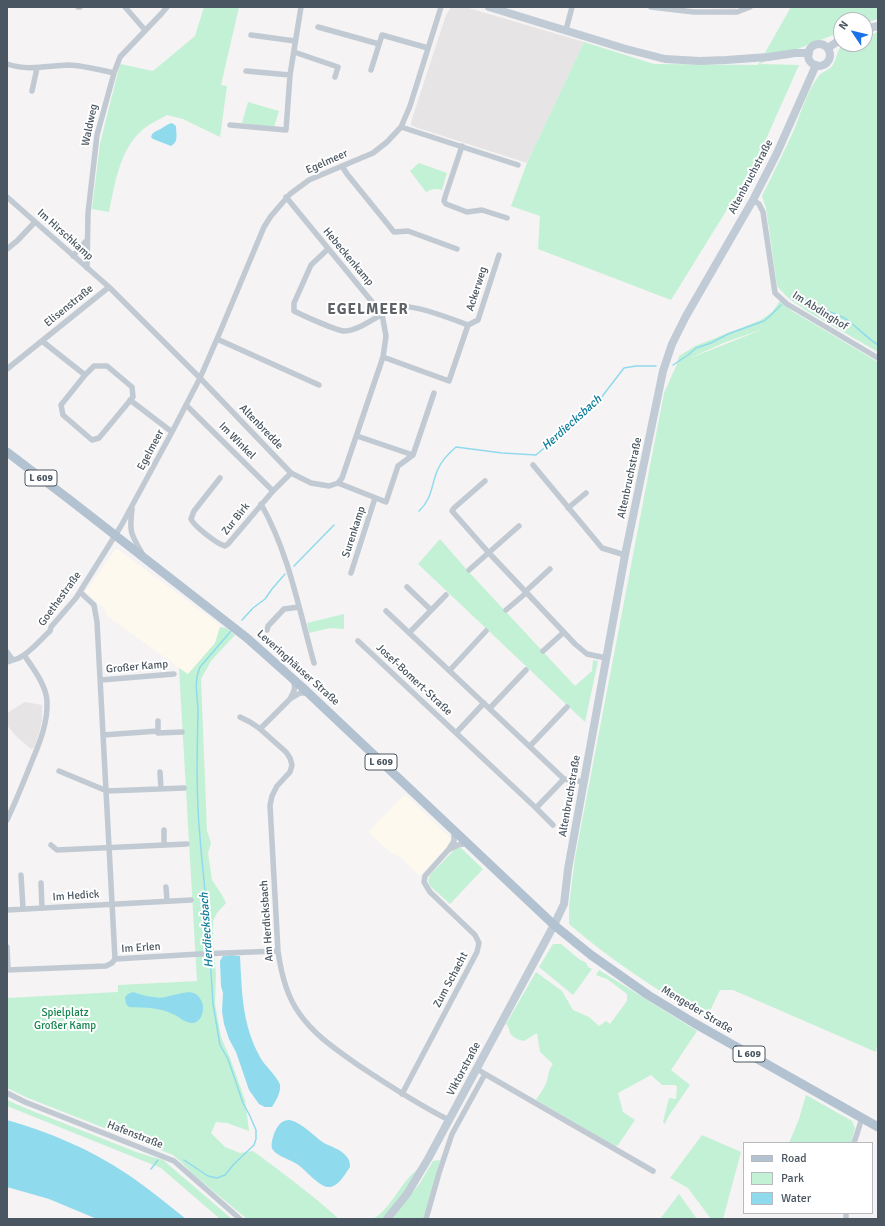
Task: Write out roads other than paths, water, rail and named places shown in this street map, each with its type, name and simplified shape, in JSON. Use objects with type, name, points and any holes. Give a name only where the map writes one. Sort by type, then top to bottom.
[{"type":"main road","name":"Leveringhäuser Straße","points":[[7,452],[247,638],[289,675],[554,924]]},
{"type":"main road","name":"Mengeder Straße","points":[[554,924],[591,955],[648,995],[694,1023],[878,1127]]},
{"type":"street","points":[[125,7],[145,30]]},
{"type":"street","name":"Waldweg","points":[[86,268],[88,214],[96,135],[114,73],[120,57],[167,7]]},
{"type":"street","points":[[230,125],[286,130],[290,75],[301,7]]},
{"type":"street","name":"Egelmeer","points":[[115,535],[200,378],[264,226],[286,197],[309,180],[373,153],[387,142],[401,127],[410,106],[441,7]]},
{"type":"street","points":[[489,7],[653,56],[682,60],[726,60],[768,57],[794,53],[809,53]]},
{"type":"street","points":[[566,30],[572,7]]},
{"type":"street","points":[[651,7],[702,12],[737,12],[750,7]]},
{"type":"street","points":[[318,27],[379,44]]},
{"type":"street","points":[[251,35],[295,41]]},
{"type":"street","points":[[371,70],[382,35],[428,48]]},
{"type":"street","points":[[818,44],[824,45],[828,48],[830,54],[828,61],[822,66],[816,65],[810,60],[809,53],[812,46],[818,44]]},
{"type":"street","points":[[828,48],[833,45]]},
{"type":"street","points":[[294,52],[338,67],[335,77]]},
{"type":"street","points":[[7,64],[18,68],[70,65],[114,73]]},
{"type":"street","name":"Altenbruchstraße","points":[[554,924],[564,904],[568,869],[625,555],[660,383],[666,361],[672,344],[686,316],[777,153],[816,65]]},
{"type":"street","points":[[32,91],[37,68]]},
{"type":"street","points":[[246,71],[290,75]]},
{"type":"street","points":[[401,127],[518,165]]},
{"type":"street","points":[[462,146],[444,199],[446,204],[467,212],[482,210],[507,218]]},
{"type":"street","points":[[342,166],[394,232],[408,231],[457,249]]},
{"type":"street","name":"Im Hirschkamp","points":[[7,197],[109,287]]},
{"type":"street","name":"Hebeckenkamp","points":[[286,197],[382,314],[386,336],[383,357],[357,436],[342,478],[338,483]]},
{"type":"street","name":"Im Abdinghof","points":[[752,200],[759,204],[763,212],[775,293],[787,304],[878,358]]},
{"type":"street","points":[[7,248],[17,241],[35,222]]},
{"type":"street","points":[[73,256],[87,240]]},
{"type":"street","name":"Ackerweg","points":[[328,249],[311,265],[294,303],[294,311],[343,332],[353,330],[382,314],[401,306],[425,311],[468,325],[478,320],[499,255]]},
{"type":"street","name":"Elisenstraße","points":[[7,369],[109,287]]},
{"type":"street","name":"Altenbredde","points":[[109,287],[200,378],[291,473]]},
{"type":"street","name":"Ackerweg","points":[[383,357],[449,381],[468,325]]},
{"type":"street","points":[[217,339],[319,385]]},
{"type":"street","name":"Elisenstraße","points":[[42,340],[85,375]]},
{"type":"street","points":[[94,366],[107,366],[132,387],[133,397],[99,438],[92,440],[63,415],[61,404],[85,375],[94,366]]},
{"type":"street","points":[[357,436],[413,455],[434,393]]},
{"type":"street","points":[[130,400],[172,432]]},
{"type":"street","name":"Im Winkel","points":[[186,405],[273,491]]},
{"type":"street","name":"Surenkamp","points":[[291,473],[311,483],[328,486],[338,483],[386,502],[398,466],[413,455]]},
{"type":"street","points":[[532,465],[602,548],[625,555]]},
{"type":"street","points":[[291,473],[261,504],[270,519],[290,574],[314,663]]},
{"type":"street","name":"Zur Birk","points":[[220,478],[191,517],[194,524],[219,544],[226,546],[261,504]]},
{"type":"street","points":[[485,481],[452,511],[525,592],[578,647],[587,654],[606,658]]},
{"type":"street","points":[[568,508],[586,493]]},
{"type":"street","name":"Surenkamp","points":[[351,573],[376,498]]},
{"type":"street","name":"Egelmeer","points":[[133,504],[130,525],[131,533],[145,558]]},
{"type":"street","points":[[468,570],[519,526]]},
{"type":"street","name":"Goethestraße","points":[[9,661],[24,655],[50,631],[51,627],[80,592],[115,535]]},
{"type":"street","points":[[506,610],[550,569]]},
{"type":"street","points":[[407,587],[431,610]]},
{"type":"street","name":"Großer Kamp","points":[[80,592],[94,605],[97,622],[116,959]]},
{"type":"street","points":[[410,632],[446,594]]},
{"type":"street","points":[[266,630],[284,609],[299,607]]},
{"type":"street","points":[[386,611],[410,632],[564,779],[584,782]]},
{"type":"street","points":[[450,670],[486,632]]},
{"type":"street","points":[[543,651],[564,632]]},
{"type":"street","name":"Josef-Bomert-Straße","points":[[358,641],[554,825]]},
{"type":"street","points":[[7,652],[9,661]]},
{"type":"street","points":[[7,820],[42,736],[45,722],[47,701],[43,687],[35,670],[24,655]]},
{"type":"street","points":[[490,708],[526,670]]},
{"type":"street","name":"Großer Kamp","points":[[101,680],[174,674]]},
{"type":"street","points":[[289,675],[294,684],[294,689],[290,699]]},
{"type":"street","points":[[260,729],[290,699],[300,693],[308,693]]},
{"type":"street","points":[[456,733],[484,702]]},
{"type":"street","points":[[530,746],[567,706]]},
{"type":"street","name":"Am Herdicksbach","points":[[240,717],[260,729],[286,752],[292,765],[290,772],[277,786],[272,796],[270,805],[278,951],[280,965],[288,994],[298,1012],[311,1028],[333,1047],[402,1094],[430,1111],[449,1120]]},
{"type":"street","points":[[158,721],[158,733],[182,732]]},
{"type":"street","points":[[103,735],[158,730]]},
{"type":"street","points":[[59,771],[107,791],[184,788]]},
{"type":"street","points":[[160,772],[161,789]]},
{"type":"street","points":[[536,808],[564,779]]},
{"type":"street","points":[[164,830],[164,845]]},
{"type":"street","name":"Zum Schacht","points":[[402,1094],[477,952],[479,943],[475,935],[430,892],[424,882],[425,876],[449,849],[454,841],[454,830]]},
{"type":"street","points":[[449,849],[468,843]]},
{"type":"street","points":[[50,845],[58,850],[187,844]]},
{"type":"street","points":[[21,875],[23,909]]},
{"type":"street","name":"Im Hedick","points":[[41,883],[42,908]]},
{"type":"street","points":[[166,887],[167,901]]},
{"type":"street","points":[[112,904],[191,900]]},
{"type":"street","name":"Im Hedick","points":[[7,910],[112,904]]},
{"type":"street","name":"Viktorstraße","points":[[387,1219],[407,1194],[428,1159],[554,924]]},
{"type":"street","points":[[7,947],[8,970]]},
{"type":"street","name":"Im Erlen","points":[[8,970],[106,966],[116,959],[213,953],[278,951]]},
{"type":"street","points":[[477,1069],[653,1171]]},
{"type":"street","points":[[426,1219],[452,1134],[485,1074]]},
{"type":"street","name":"Hafenstraße","points":[[7,1093],[40,1108],[174,1161],[240,1219]]},
{"type":"street","points":[[854,1142],[862,1118]]},
{"type":"water","points":[[172,123],[176,126],[176,138],[174,144],[171,146],[151,137],[154,132]]},
{"type":"water","points":[[223,956],[240,956],[244,1008],[246,1020],[254,1045],[262,1060],[277,1078],[280,1085],[277,1099],[272,1107],[265,1107],[259,1104],[249,1090],[236,1052],[229,1039],[224,1024],[220,961]]},
{"type":"water","points":[[133,992],[160,998],[187,992],[196,994],[202,1002],[203,1008],[201,1017],[198,1021],[192,1023],[162,1010],[129,1007],[126,1004],[125,997]]},
{"type":"water","points":[[7,1120],[69,1142],[99,1157],[135,1179],[186,1219],[97,1219],[49,1199],[7,1187]]},
{"type":"water","points":[[290,1120],[304,1127],[324,1143],[336,1148],[348,1158],[350,1167],[338,1183],[332,1187],[320,1184],[297,1164],[273,1150],[272,1141],[277,1127],[283,1122]]},
{"type":"waterway","name":"Herdiecksbach","points":[[793,300],[808,302],[843,317],[878,345]]},
{"type":"waterway","name":"Herdiecksbach","points":[[673,365],[696,348],[711,343],[728,334],[764,321],[781,305]]},
{"type":"waterway","name":"Herdiecksbach","points":[[419,511],[427,501],[440,466],[446,457],[456,447],[502,453],[536,455],[597,403],[624,368],[636,366],[656,366]]},
{"type":"waterway","name":"Herdiecksbach","points":[[294,566],[334,525]]},
{"type":"waterway","name":"Herdiecksbach","points":[[242,620],[253,608],[265,599],[285,574]]},
{"type":"waterway","name":"Herdiecksbach","points":[[210,952],[198,806],[198,712],[196,684],[200,667],[231,631]]},
{"type":"waterway","name":"Herdiecksbach","points":[[184,1160],[208,1176],[217,1178],[225,1175],[254,1145],[256,1139],[256,1130],[243,1103],[228,1059],[220,1045],[213,1004],[210,956]]},
{"type":"waterway","name":"Herdiecksbach","points":[[151,1169],[158,1160]]},
{"type":"district","name":"EGELMEER","points":[[368,310]]},
{"type":"park label","name":"Spielplatz Großer Kamp","points":[[65,1019]]}]
